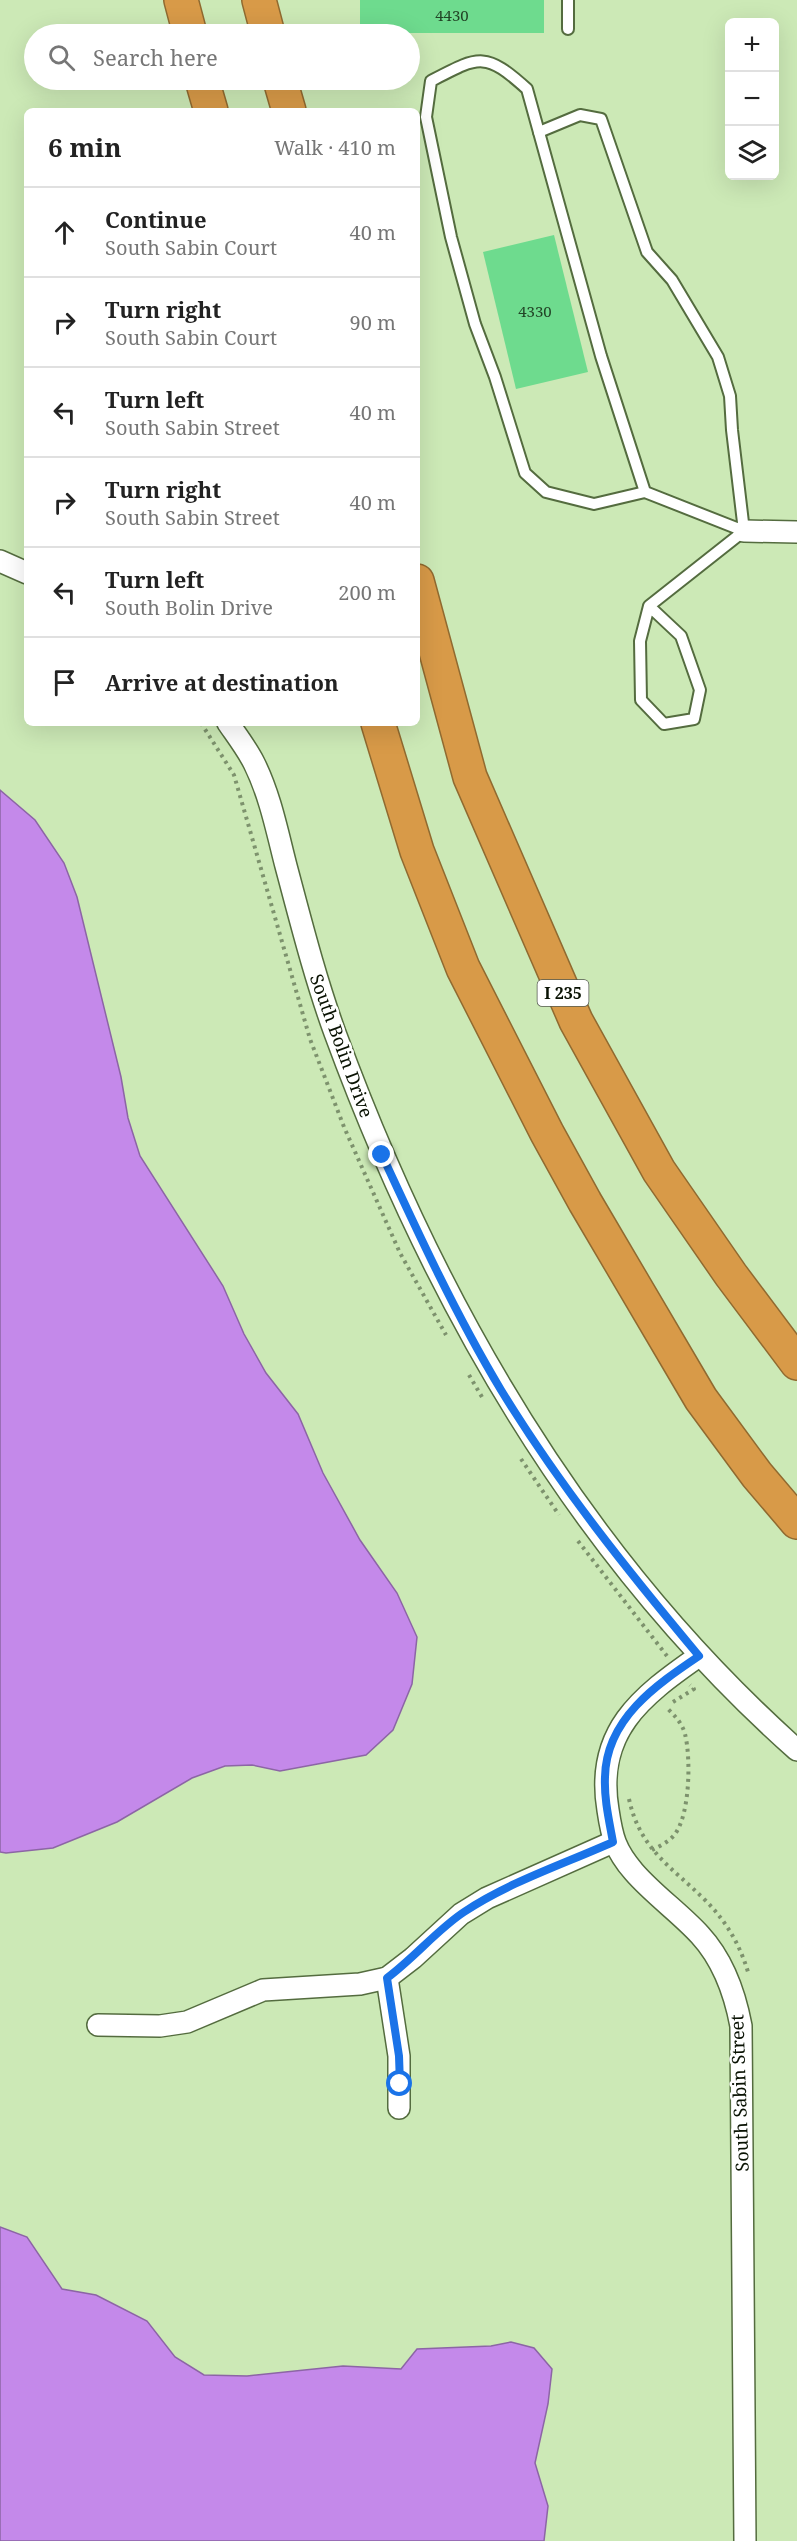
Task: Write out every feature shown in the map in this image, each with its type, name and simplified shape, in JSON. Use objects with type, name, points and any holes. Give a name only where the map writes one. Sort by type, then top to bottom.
[{"type":"highway","points":[[181,0],[187,24]]},
{"type":"highway","points":[[259,0],[265,24]]},
{"type":"highway","points":[[205,90],[210,108]]},
{"type":"highway","points":[[283,90],[288,108]]},
{"type":"highway","name":"I 235","points":[[420,592],[470,777],[576,1021],[659,1171],[731,1275],[797,1363]]},
{"type":"highway","points":[[379,726],[417,851],[463,968],[585,1202],[702,1399],[757,1475],[797,1522]]},
{"type":"street","points":[[744,531],[797,532]]},
{"type":"street","points":[[0,561],[24,572]]},
{"type":"street","name":"South Bolin Drive","points":[[230,726],[254,762],[267,794],[317,983],[353,1081],[382,1155],[451,1302],[502,1391],[588,1520],[699,1656],[797,1750]]},
{"type":"street","name":"South Sabin Street","points":[[699,1656],[641,1700],[622,1722],[615,1737],[605,1774],[613,1842],[633,1871],[701,1936],[727,1977],[737,2002],[741,2026],[745,2541]]},
{"type":"street","points":[[98,2025],[160,2026],[187,2022],[263,1990],[360,1984],[387,1978],[413,1959],[461,1914],[487,1898],[613,1842]]},
{"type":"street","points":[[387,1978],[399,2056],[399,2108]]},
{"type":"lane","points":[[568,0],[568,29]]},
{"type":"lane","points":[[645,492],[601,356],[527,89],[500,65],[470,61],[431,81],[426,117],[451,237],[475,324],[495,377],[525,473],[546,492],[594,504],[645,492],[744,531]]},
{"type":"lane","points":[[539,132],[580,115],[601,119],[647,252],[672,280],[718,357],[730,396],[744,531]]},
{"type":"lane","points":[[649,606],[681,636],[700,690],[694,719],[664,724],[642,700],[640,641],[649,606],[744,531]]},
{"type":"path","points":[[203,726],[234,775],[310,1039],[341,1119],[400,1253],[449,1340]]},
{"type":"path","points":[[466,1370],[488,1405]]},
{"type":"path","points":[[515,1449],[565,1523]]},
{"type":"path","points":[[571,1532],[694,1689],[661,1714]]},
{"type":"path","points":[[652,1850],[674,1837],[682,1823],[690,1767],[685,1733],[678,1718],[667,1708]]},
{"type":"path","points":[[627,1790],[632,1812],[652,1850],[665,1866],[706,1901],[730,1929],[750,1976]]},
{"type":"shaded area","points":[[0,790],[35,820],[64,863],[77,897],[121,1077],[128,1118],[140,1156],[223,1286],[244,1334],[266,1373],[298,1414],[323,1473],[360,1540],[397,1593],[417,1637],[412,1684],[393,1730],[366,1755],[280,1771],[252,1765],[225,1766],[192,1778],[117,1822],[53,1848],[6,1853],[0,1852]]},
{"type":"shaded area","points":[[0,2227],[27,2237],[62,2289],[96,2295],[147,2321],[175,2357],[204,2375],[247,2376],[343,2366],[401,2369],[417,2349],[491,2346],[511,2342],[534,2348],[552,2369],[548,2404],[535,2463],[548,2506],[544,2541],[0,2541]]},
{"type":"building","points":[[360,0],[544,0],[544,33],[420,33],[420,24],[360,24]]},
{"type":"building","points":[[554,235],[588,372],[516,389],[483,252]]},
{"type":"route","points":[[382,1155],[451,1302],[502,1391],[588,1520],[699,1656],[641,1700],[622,1722],[615,1737],[605,1774],[605,1793],[613,1842],[487,1898],[461,1914],[413,1959],[387,1978],[399,2056],[400,2084]]}]
